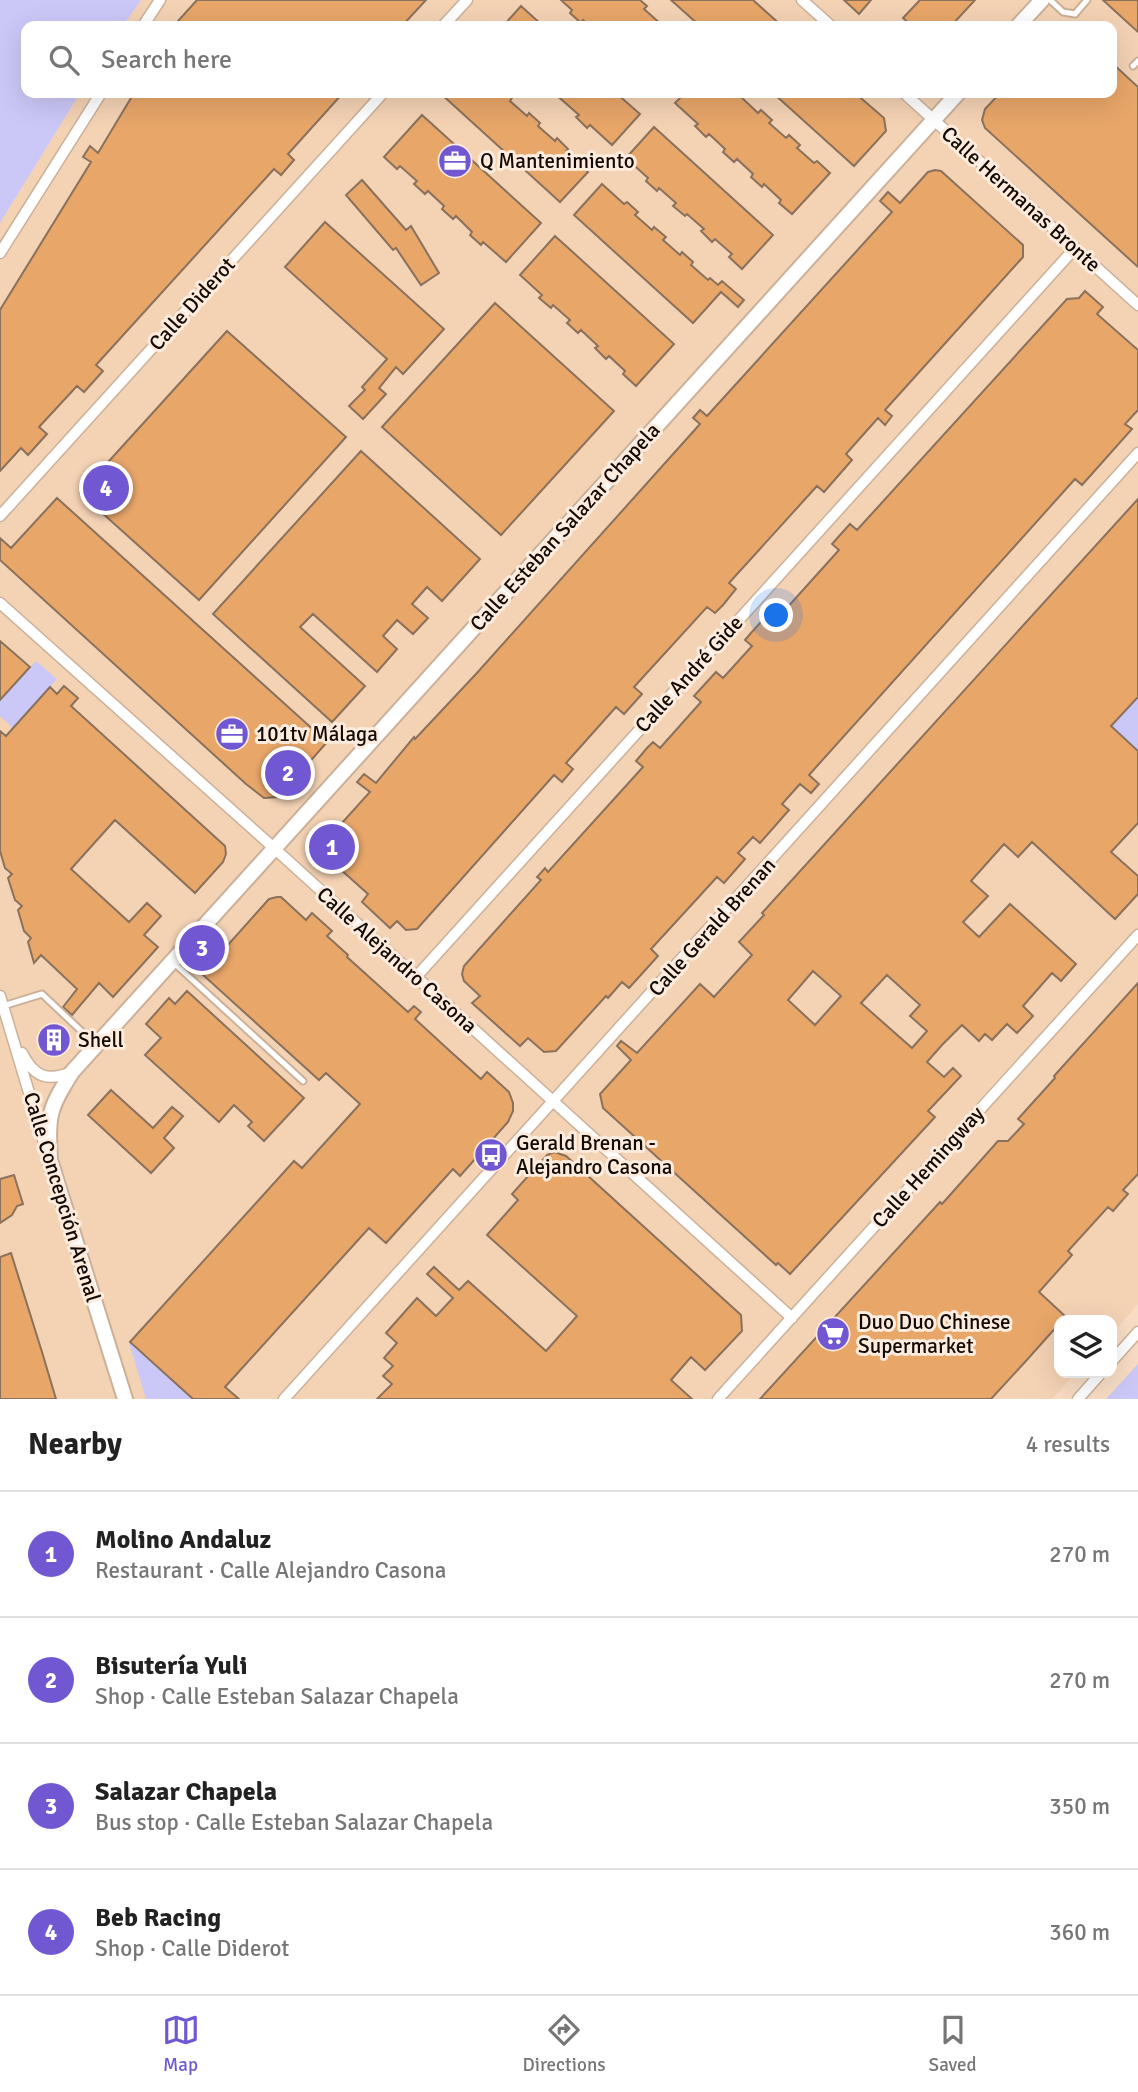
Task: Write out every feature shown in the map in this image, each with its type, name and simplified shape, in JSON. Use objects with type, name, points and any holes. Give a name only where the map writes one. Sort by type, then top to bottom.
[{"type":"street","points":[[147,21],[160,0]]},
{"type":"street","points":[[448,21],[467,0]]},
{"type":"street","points":[[802,0],[825,21]]},
{"type":"street","points":[[1023,21],[1042,0]]},
{"type":"street","points":[[0,253],[99,98]]},
{"type":"street","name":"Calle Diderot","points":[[0,516],[378,98]]},
{"type":"street","name":"Calle Hermanas Bronte","points":[[910,98],[1138,305]]},
{"type":"street","name":"Calle Esteban Salazar Chapela","points":[[50,1160],[47,1125],[53,1104],[72,1072],[954,98]]},
{"type":"street","name":"Calle André Gide","points":[[416,977],[1074,248]]},
{"type":"street","name":"Calle Gerald Brenan","points":[[284,1399],[1138,453]]},
{"type":"street","name":"Calle Alejandro Casona","points":[[0,603],[792,1318]]},
{"type":"street","name":"Calle Hemingway","points":[[718,1399],[1138,935]]},
{"type":"street","name":"Calle Concepción Arenal","points":[[2,1001],[125,1399]]},
{"type":"street","points":[[12,1034],[29,1067],[43,1076],[57,1078],[72,1072]]},
{"type":"street","points":[[1117,1355],[1138,1332]]},
{"type":"street","points":[[1078,1399],[1097,1378]]},
{"type":"lane","points":[[1050,0],[1063,12],[1075,14],[1087,0]]},
{"type":"lane","points":[[172,961],[303,1081]]},
{"type":"lane","points":[[2,1001],[42,994],[96,1045]]},
{"type":"shaded area","points":[[0,0],[141,0],[126,21],[21,21],[21,98],[77,98],[0,223]]},
{"type":"shaded area","points":[[141,0],[1138,0],[1138,1304],[1117,1328],[1117,1315],[1054,1315],[1054,1378],[1071,1378],[1052,1399],[0,1399],[0,223],[77,98],[1117,98],[1117,21],[126,21]]},
{"type":"shaded area","points":[[36,661],[57,679],[13,728],[0,716],[0,700]]},
{"type":"shaded area","points":[[1138,697],[1138,751],[1111,726]]},
{"type":"shaded area","points":[[130,1342],[193,1399],[146,1399]]},
{"type":"shaded area","points":[[1138,1364],[1138,1399],[1106,1399]]},
{"type":"building","points":[[197,0],[426,0],[407,21],[178,21]]},
{"type":"building","points":[[561,0],[640,0],[647,6],[644,9],[657,21],[579,21],[570,13],[572,10]]},
{"type":"building","points":[[671,0],[753,0],[776,21],[694,21]]},
{"type":"building","points":[[844,0],[871,0],[859,14]]},
{"type":"building","points":[[920,0],[975,0],[956,21],[906,21],[903,18]]},
{"type":"building","points":[[1103,0],[1138,0],[1138,32],[1116,12]]},
{"type":"building","points":[[521,6],[538,21],[508,21]]},
{"type":"building","points":[[1117,68],[1138,87],[1138,267],[985,128],[982,120],[985,109],[995,98],[1117,98]]},
{"type":"building","points":[[131,98],[338,98],[288,154],[294,160],[281,175],[274,169],[96,365],[103,371],[84,392],[77,386],[39,427],[47,434],[28,455],[21,448],[0,471],[0,310],[91,162],[83,157],[90,146],[98,153]]},
{"type":"building","points":[[446,98],[512,98],[510,101],[540,123],[538,126],[555,141],[557,138],[568,149],[566,151],[588,172],[560,202]]},
{"type":"building","points":[[560,98],[622,98],[640,114],[612,145],[590,125],[587,128],[576,117],[579,115]]},
{"type":"building","points":[[680,98],[742,98],[758,113],[761,110],[772,120],[769,123],[786,138],[789,135],[800,145],[797,148],[830,173],[792,214],[764,184],[762,187],[751,177],[753,174],[737,159],[734,162],[709,134],[706,137],[695,126],[698,124],[675,103]]},
{"type":"building","points":[[779,98],[861,98],[884,118],[886,131],[854,166]]},
{"type":"building","points":[[422,115],[541,223],[506,262],[483,242],[481,245],[456,216],[453,219],[428,191],[425,194],[414,184],[417,181],[400,166],[397,169],[384,157]]},
{"type":"building","points":[[654,127],[773,235],[742,269],[729,257],[732,254],[715,239],[712,242],[701,231],[704,229],[673,206],[676,203],[659,188],[657,191],[646,181],[648,178],[626,158]]},
{"type":"building","points":[[941,171],[1023,245],[1023,257],[885,410],[892,416],[885,425],[878,418],[846,454],[852,460],[824,492],[817,486],[729,583],[736,589],[723,605],[715,613],[707,607],[634,687],[642,694],[624,714],[616,707],[566,763],[573,769],[562,782],[554,775],[417,929],[406,930],[397,921],[390,928],[362,902],[368,894],[330,860],[318,844],[342,843],[332,834],[370,792],[357,782],[364,774],[376,783],[414,737],[415,739],[476,674],[700,424],[693,418],[700,410],[707,416],[892,212],[880,201],[888,192],[900,203],[928,172]]},
{"type":"building","points":[[362,180],[406,230],[411,226],[439,273],[421,285],[396,248],[393,250],[346,195]]},
{"type":"building","points":[[602,184],[624,204],[627,202],[638,212],[635,215],[652,230],[654,227],[666,237],[663,240],[680,255],[682,252],[693,262],[691,265],[708,280],[710,278],[718,285],[722,281],[744,300],[738,307],[721,292],[693,323],[574,215]]},
{"type":"building","points":[[325,222],[444,329],[403,374],[396,367],[379,388],[386,394],[363,419],[349,406],[365,390],[362,387],[387,359],[285,267]]},
{"type":"building","points":[[555,236],[674,344],[636,386],[623,374],[625,371],[609,356],[606,359],[595,348],[598,346],[581,330],[578,333],[567,323],[570,320],[553,305],[551,308],[539,298],[542,295],[520,275]]},
{"type":"building","points":[[1085,291],[1103,307],[1097,314],[1138,350],[1138,410],[1125,424],[1132,429],[1082,485],[1075,479],[809,775],[819,784],[811,793],[800,784],[782,804],[789,810],[760,843],[753,837],[738,853],[745,859],[724,883],[717,877],[651,949],[658,956],[629,988],[622,982],[556,1051],[544,1052],[528,1038],[520,1046],[472,1003],[480,996],[464,981],[464,966],[541,880],[537,877],[545,868],[548,872],[643,767],[636,761],[647,748],[653,742],[660,748],[701,702],[694,696],[716,672],[723,678],[752,646],[745,640],[778,603],[785,610],[839,550],[832,544],[850,524],[857,530],[1067,299],[1079,298]]},
{"type":"building","points":[[495,303],[614,411],[501,535],[382,427]]},
{"type":"building","points":[[227,331],[346,437],[199,600],[80,493]]},
{"type":"building","points":[[361,451],[480,559],[442,601],[427,587],[412,604],[428,618],[413,634],[397,620],[383,636],[397,649],[377,672],[313,614],[300,627],[365,686],[332,722],[213,614]]},
{"type":"building","points":[[57,498],[327,742],[279,797],[264,798],[246,784],[0,560],[0,538],[11,548]]},
{"type":"building","points":[[1138,499],[1138,697],[1111,726],[1138,751],[1138,823],[1111,852],[1138,876],[1138,894],[1115,919],[1032,842],[1018,857],[1004,844],[971,881],[988,896],[963,922],[979,937],[1010,904],[1076,964],[1061,981],[1052,973],[1023,1006],[1033,1016],[1017,1033],[1007,1024],[992,1040],[985,1034],[979,1041],[962,1025],[942,1045],[927,1062],[944,1077],[953,1068],[961,1076],[928,1111],[935,1117],[790,1274],[778,1263],[776,1265],[603,1108],[600,1094],[631,1060],[617,1046],[621,1041],[637,1053],[700,984],[714,997],[752,955],[739,942],[764,915],[762,913]],"holes":[[[813,971],[841,996],[815,1025],[788,1000]],[[887,975],[920,1005],[910,1016],[927,1031],[912,1048],[861,1003]]]},
{"type":"building","points":[[0,641],[30,667],[0,700]]},
{"type":"building","points":[[64,686],[78,698],[71,706],[225,846],[226,854],[223,862],[195,893],[115,820],[71,869],[129,922],[147,903],[161,916],[144,935],[158,947],[113,997],[99,983],[72,1015],[63,1007],[77,989],[41,955],[34,963],[28,942],[31,938],[24,931],[18,910],[22,906],[15,900],[8,878],[12,874],[5,868],[0,851],[0,731],[6,736],[50,687],[57,694]]},
{"type":"building","points":[[281,897],[306,920],[312,913],[332,931],[327,936],[348,955],[347,957],[408,1012],[414,1006],[421,1012],[415,1019],[451,1052],[481,1079],[487,1072],[509,1092],[513,1111],[508,1122],[460,1176],[453,1169],[386,1243],[369,1228],[225,1387],[239,1399],[193,1399],[130,1342],[294,1161],[302,1168],[360,1104],[326,1073],[319,1080],[202,974],[269,899]]},
{"type":"building","points":[[1138,983],[1138,1174],[1123,1190],[1128,1194],[1113,1211],[1108,1207],[1068,1251],[1072,1255],[1039,1292],[1064,1315],[1054,1315],[1054,1330],[991,1399],[760,1399],[998,1141],[1008,1141],[1024,1124],[1018,1119]]},
{"type":"building","points":[[187,991],[304,1098],[264,1141],[248,1126],[252,1122],[234,1105],[219,1122],[145,1055],[161,1038],[146,1024],[169,998],[175,1004]]},
{"type":"building","name":"Shell","points":[[55,1030],[64,1039],[53,1051],[44,1042]]},
{"type":"building","points":[[111,1090],[153,1128],[172,1107],[183,1116],[164,1138],[174,1148],[151,1173],[88,1115]]},
{"type":"building","points":[[554,1152],[566,1156],[741,1315],[742,1331],[705,1370],[691,1357],[671,1380],[692,1399],[377,1399],[392,1384],[383,1376],[393,1366],[384,1358],[397,1343],[386,1333],[417,1298],[436,1316],[453,1298],[427,1274],[434,1267],[459,1290],[468,1281],[546,1351],[577,1316],[487,1235],[518,1200],[512,1194],[547,1155]]},
{"type":"building","points":[[14,1175],[23,1204],[17,1206],[12,1215],[0,1223],[0,1179]]},
{"type":"building","points":[[11,1253],[56,1399],[0,1399],[0,1257]]},
{"type":"place","name":"Q Mantenimiento","points":[[455,161]]},
{"type":"place","name":"Beb Racing","points":[[106,488]]},
{"type":"place","name":"101tv Málaga","points":[[232,734]]},
{"type":"place","name":"Bisutería Yuli","points":[[288,773]]},
{"type":"place","name":"Molino Andaluz","points":[[332,847]]},
{"type":"place","name":"Salazar Chapela","points":[[202,948]]},
{"type":"place","name":"Shell","points":[[54,1040]]},
{"type":"place","name":"Gerald Brenan - Alejandro Casona","points":[[491,1155]]},
{"type":"place","name":"Duo Duo Chinese Supermarket","points":[[833,1334]]}]
